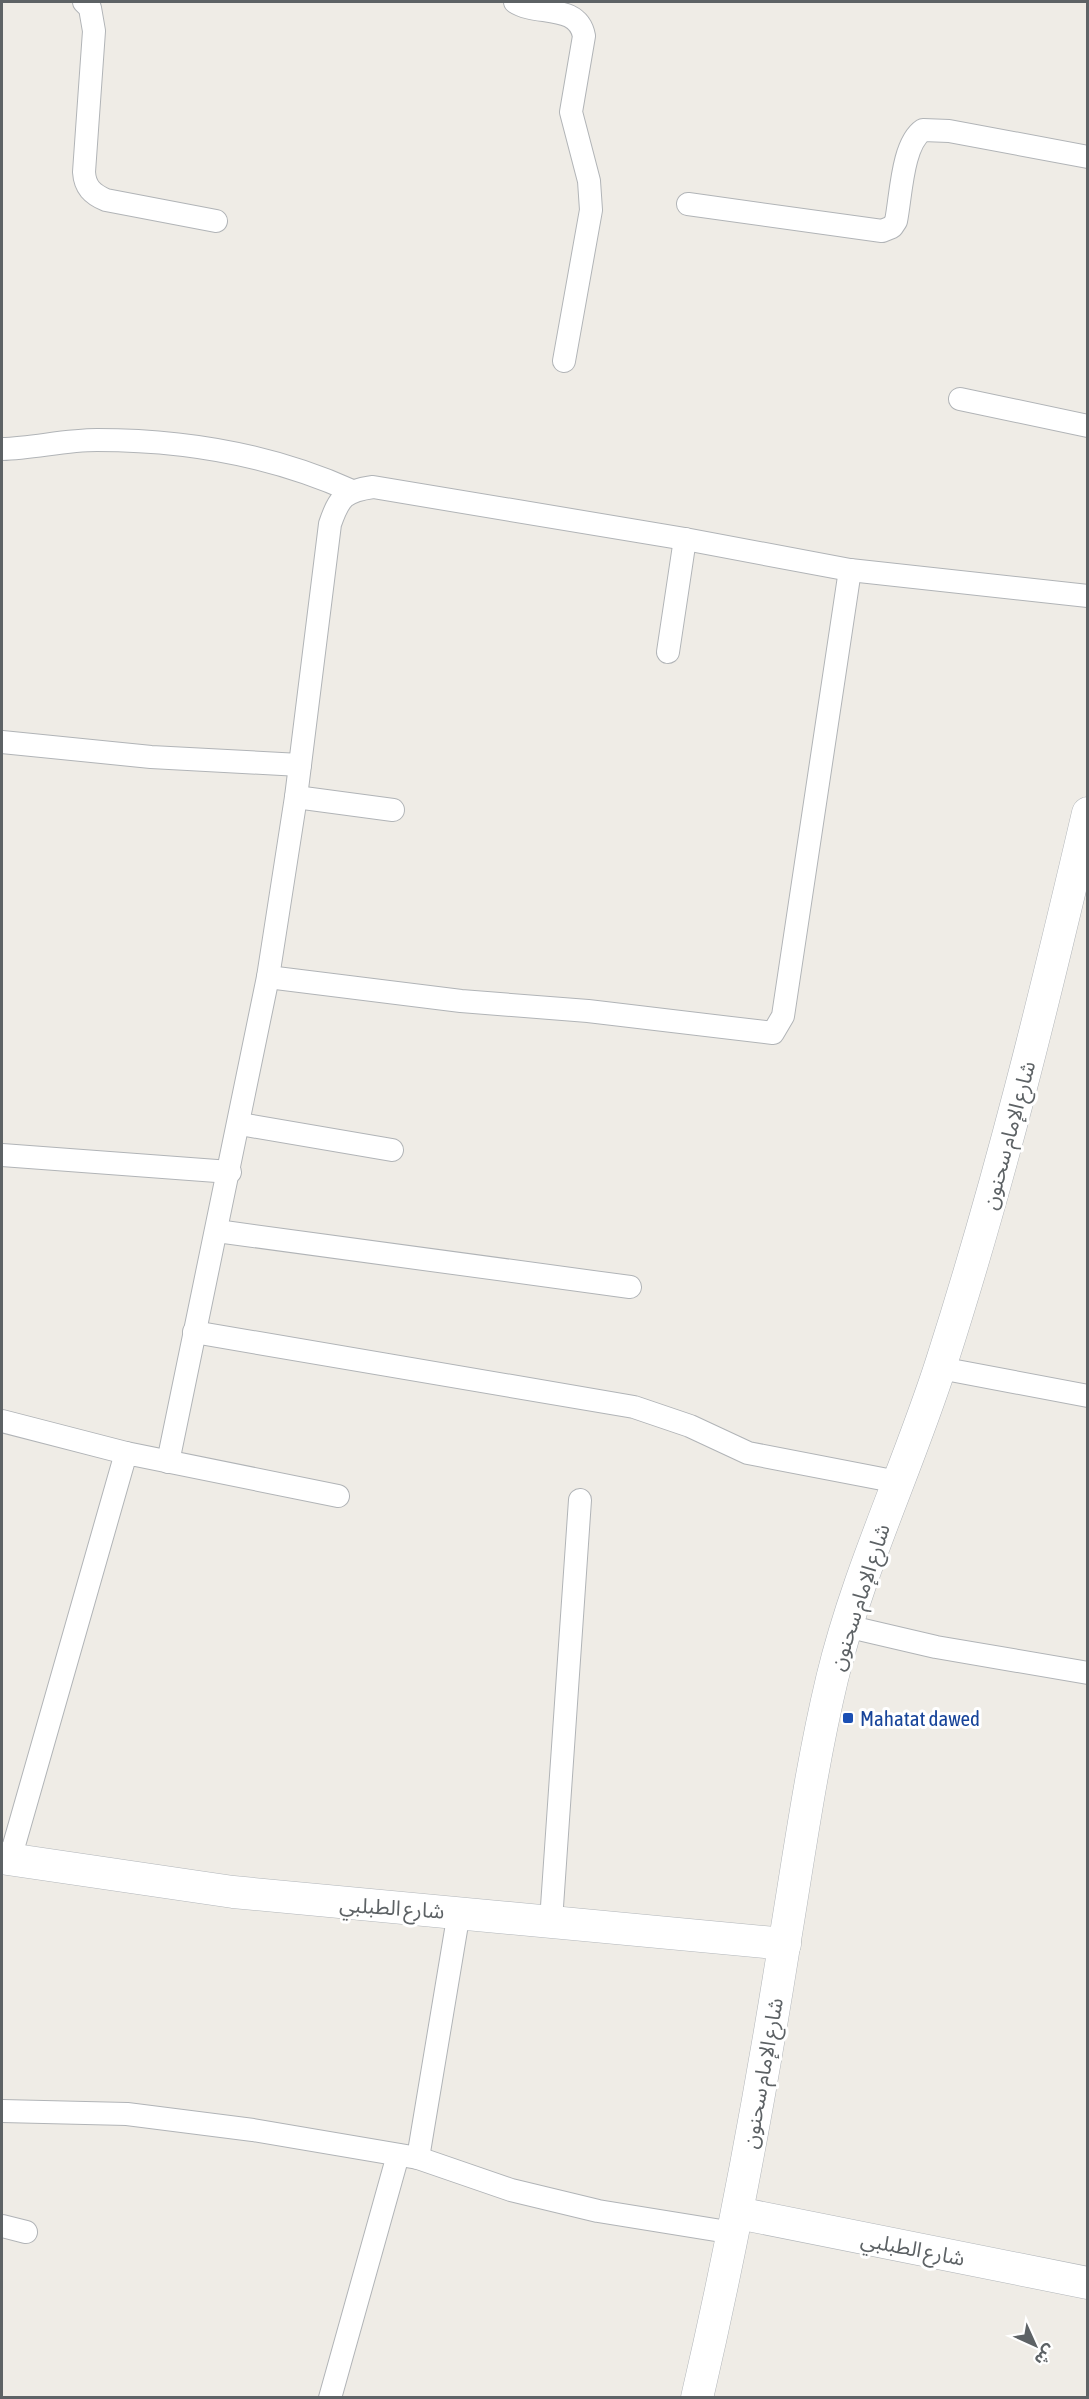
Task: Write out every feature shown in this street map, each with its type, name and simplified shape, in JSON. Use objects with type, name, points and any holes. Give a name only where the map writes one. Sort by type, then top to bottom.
[{"type":"street","points":[[84,2],[90,9],[94,31],[84,172],[86,185],[92,192],[106,200],[216,221]]},
{"type":"street","points":[[515,2],[531,8],[570,16],[580,24],[584,36],[571,112],[590,189],[591,210],[564,361]]},
{"type":"street","points":[[688,204],[882,231],[892,228],[896,221],[908,151],[914,139],[923,130],[949,131],[1088,157]]},
{"type":"street","points":[[960,399],[1088,426]]},
{"type":"street","points":[[2,449],[97,440],[198,447],[298,468],[352,491]]},
{"type":"street","points":[[168,1462],[240,1124],[268,977],[296,797],[330,524],[341,499],[352,491],[373,487],[685,539],[850,570],[1088,597]]},
{"type":"street","points":[[668,652],[685,539]]},
{"type":"street","points":[[268,977],[461,1001],[588,1011],[773,1033],[783,1016],[850,570]]},
{"type":"street","points":[[2,742],[151,757],[300,765]]},
{"type":"street","points":[[296,797],[393,810]]},
{"type":"street","name":"شارع الإمام سحنون","points":[[697,2397],[736,2223],[805,1809],[832,1677],[846,1626],[940,1368],[979,1245],[1019,1097],[1088,813]]},
{"type":"street","points":[[240,1124],[392,1150]]},
{"type":"street","points":[[2,1155],[230,1172]]},
{"type":"street","points":[[217,1231],[630,1287]]},
{"type":"street","points":[[194,1332],[634,1407],[690,1426],[748,1453],[898,1482]]},
{"type":"street","points":[[940,1368],[1088,1396]]},
{"type":"street","points":[[2,1421],[126,1453],[338,1496]]},
{"type":"street","points":[[6,1859],[126,1453]]},
{"type":"street","points":[[551,1921],[580,1500]]},
{"type":"street","points":[[846,1626],[936,1647],[1088,1673]]},
{"type":"street","name":"شارع الطبلبي","points":[[6,1859],[233,1892],[784,1944]]},
{"type":"street","points":[[330,2397],[408,2157],[459,1912]]},
{"type":"street","points":[[2,2110],[127,2114],[253,2130],[408,2157],[553,2202],[736,2223]]},
{"type":"street","name":"شارع الطبلبي","points":[[736,2223],[1088,2283]]},
{"type":"street","points":[[2,2226],[26,2232]]},
{"type":"place","name":"Mahatat dawed","points":[[848,1718]]}]
